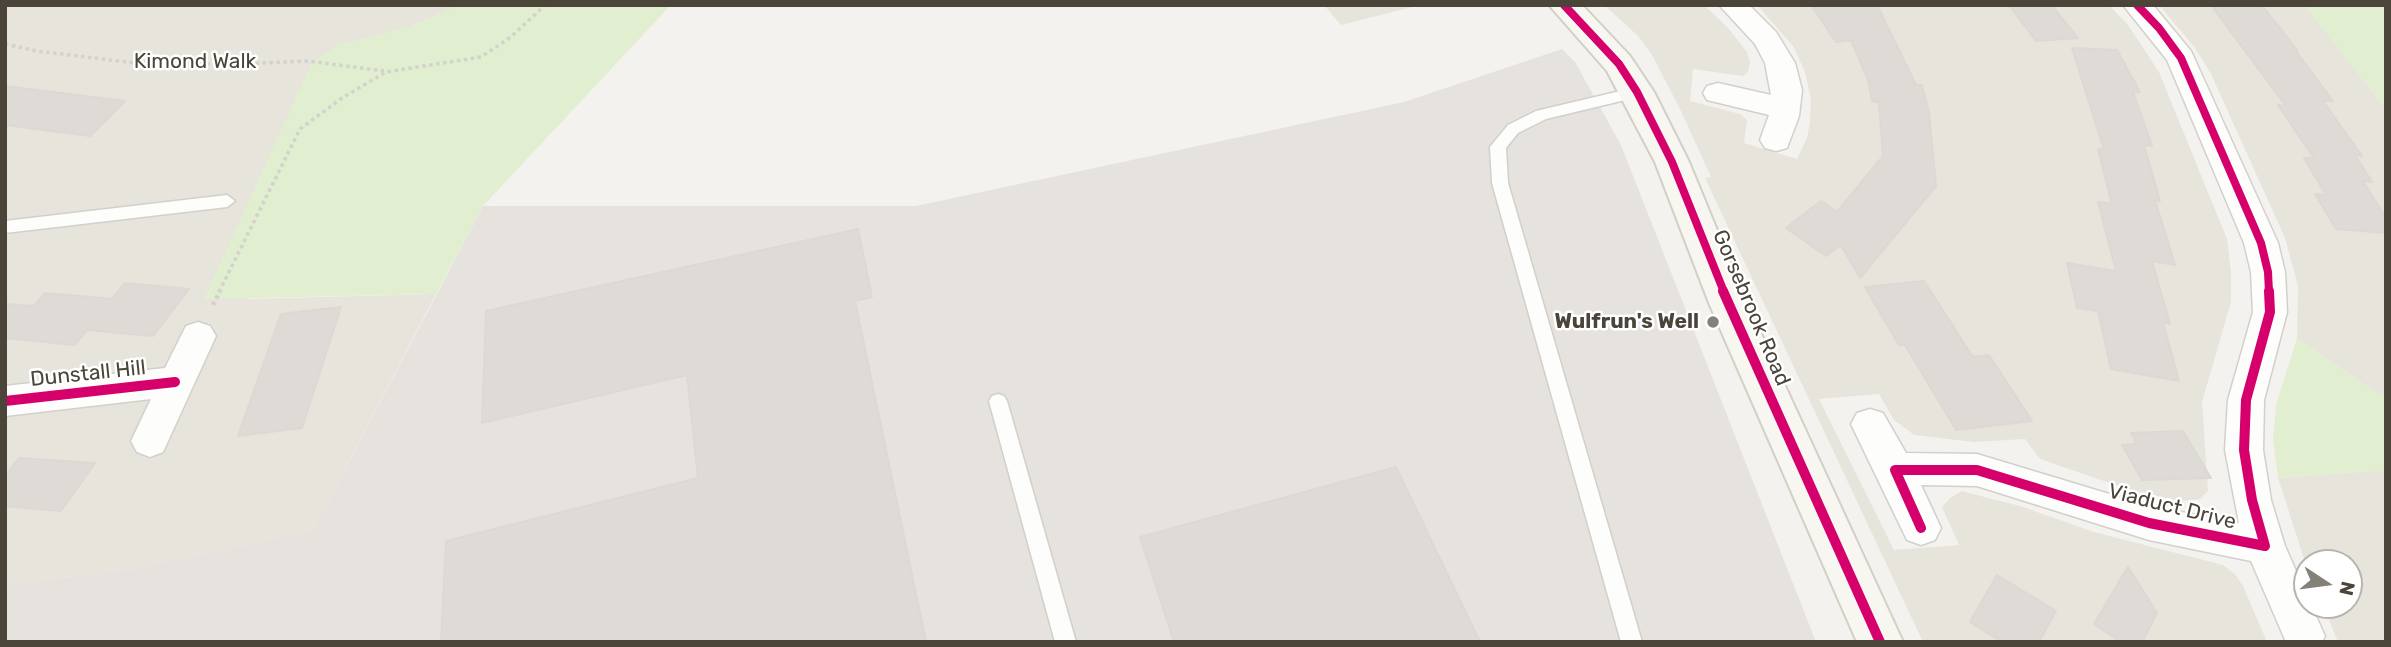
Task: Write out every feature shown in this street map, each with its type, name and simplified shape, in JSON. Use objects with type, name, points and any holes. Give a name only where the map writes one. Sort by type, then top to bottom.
[{"type":"street","name":"Gorsebrook Road","points":[[1564,5],[1619,64],[1637,92],[1672,162],[1728,303],[1880,642]]},
{"type":"street","points":[[1733,5],[1766,39],[1780,63],[1787,90],[1776,140]]},
{"type":"street","name":"Viaduct Drive","points":[[2137,5],[2159,28],[2181,58],[2256,232],[2269,272],[2270,312],[2246,400],[2244,450],[2252,500],[2265,546],[2304,636]]},
{"type":"street","points":[[1718,93],[1785,108]]},
{"type":"street","name":"Dunstall Hill","points":[[150,441],[198,336]]},
{"type":"street","name":"Dunstall Hill","points":[[5,401],[175,382]]},
{"type":"street","points":[[1870,424],[1895,470],[1921,528]]},
{"type":"street","name":"Viaduct Drive","points":[[1895,470],[1978,470],[2149,523],[2265,546]]},
{"type":"lane","points":[[1632,642],[1500,183],[1498,147],[1513,129],[1541,115],[1637,92]]},
{"type":"lane","points":[[5,227],[228,201]]},
{"type":"lane","points":[[998,401],[1066,642]]},
{"type":"path","points":[[198,336],[300,129],[342,98],[386,72],[481,57],[511,37],[545,5]]},
{"type":"shaded area","points":[[5,5],[461,5],[414,25],[247,299],[436,294],[313,530],[135,568],[5,585]]},
{"type":"shaded area","points":[[1324,5],[1420,5],[1341,25]]},
{"type":"shaded area","points":[[1604,5],[1704,5],[1728,28],[1747,52],[1750,63],[1748,72],[1743,76],[1693,69],[1690,101],[1740,114],[1747,120],[1744,143],[1797,159],[1807,138],[1810,122],[1811,99],[1805,72],[1793,46],[1757,5],[2109,5],[2128,25],[2159,72],[2227,239],[2231,302],[2202,402],[2208,491],[2200,499],[2181,501],[2133,491],[2040,459],[2025,439],[1974,442],[1914,435],[1894,420],[1879,394],[1819,399],[1894,550],[1959,545],[1942,507],[1962,491],[2020,506],[2094,532],[2223,565],[2235,574],[2243,586],[2267,642],[1923,642],[1705,178],[1711,177],[1681,111],[1652,55],[1638,36]]},
{"type":"shaded area","points":[[2159,5],[2305,5],[2386,109],[2386,396],[2375,392],[2297,338],[2298,286],[2285,238],[2211,74],[2195,48]]},
{"type":"shaded area","points":[[1562,49],[1575,62],[1621,145],[1816,642],[5,642],[5,585],[135,568],[313,530],[483,206],[916,206],[1404,102]]},
{"type":"shaded area","points":[[2386,470],[2386,642],[2338,642],[2329,619],[2363,619],[2363,549],[2301,549],[2278,478]]},
{"type":"green space","points":[[461,5],[671,5],[483,206],[436,294],[204,299],[311,64],[335,46],[414,25]]},
{"type":"green space","points":[[2299,5],[2386,5],[2386,109],[2305,6]]},
{"type":"green space","points":[[2297,338],[2375,392],[2386,396],[2386,470],[2278,478],[2273,440],[2276,405]]},
{"type":"building","points":[[1811,5],[1877,5],[1916,85],[1922,85],[1929,112],[1936,186],[1860,278],[1841,245],[1826,256],[1786,228],[1821,201],[1837,212],[1883,156],[1879,102],[1872,101],[1868,80],[1851,40],[1836,42]]},
{"type":"building","points":[[2009,5],[2051,5],[2078,38],[2036,41]]},
{"type":"building","points":[[2211,5],[2262,5],[2297,50],[2333,101],[2323,101],[2362,156],[2355,155],[2372,182],[2363,181],[2386,218],[2386,233],[2336,229],[2315,194],[2326,195],[2304,158],[2314,158],[2278,105],[2286,106]]},
{"type":"building","points":[[2072,48],[2117,50],[2140,92],[2133,92],[2152,146],[2144,145],[2160,201],[2155,200],[2175,265],[2152,261],[2170,324],[2163,322],[2179,381],[2111,369],[2098,311],[2077,308],[2067,263],[2116,271],[2098,202],[2112,204],[2098,149],[2104,150]]},
{"type":"building","points":[[5,86],[125,101],[90,136],[5,125]]},
{"type":"building","points":[[858,229],[872,297],[855,301],[926,642],[441,642],[446,541],[698,478],[687,375],[482,423],[486,311]]},
{"type":"building","points":[[1924,281],[1973,357],[1989,355],[2032,421],[1956,430],[1905,345],[1899,345],[1865,287]]},
{"type":"building","points":[[125,283],[189,289],[153,336],[87,330],[75,345],[5,338],[5,304],[34,306],[45,293],[112,299]]},
{"type":"building","points":[[341,307],[302,428],[238,436],[281,314]]},
{"type":"building","points":[[2183,431],[2211,478],[2142,480],[2122,445],[2137,444],[2131,433]]},
{"type":"building","points":[[19,458],[95,463],[61,511],[5,506],[5,476]]},
{"type":"building","points":[[1396,467],[1480,642],[1174,642],[1140,537]]},
{"type":"building","points":[[2128,567],[2157,613],[2142,642],[2121,642],[2094,624]]},
{"type":"building","points":[[1997,575],[2056,611],[2039,642],[2002,642],[1970,622]]},
{"type":"cycle path","points":[[1564,5],[1619,64],[1637,92],[1672,162],[1728,303],[1880,642]]},
{"type":"cycle path","points":[[1921,528],[1895,470],[1977,470],[2149,523],[2265,546],[2252,500],[2244,450],[2246,400],[2270,312],[2268,272],[2261,243],[2181,58],[2159,28],[2137,5]]},
{"type":"cycle path","points":[[5,401],[175,382]]},
{"type":"place","name":"Wulfrun's Well","points":[[1713,322]]}]
